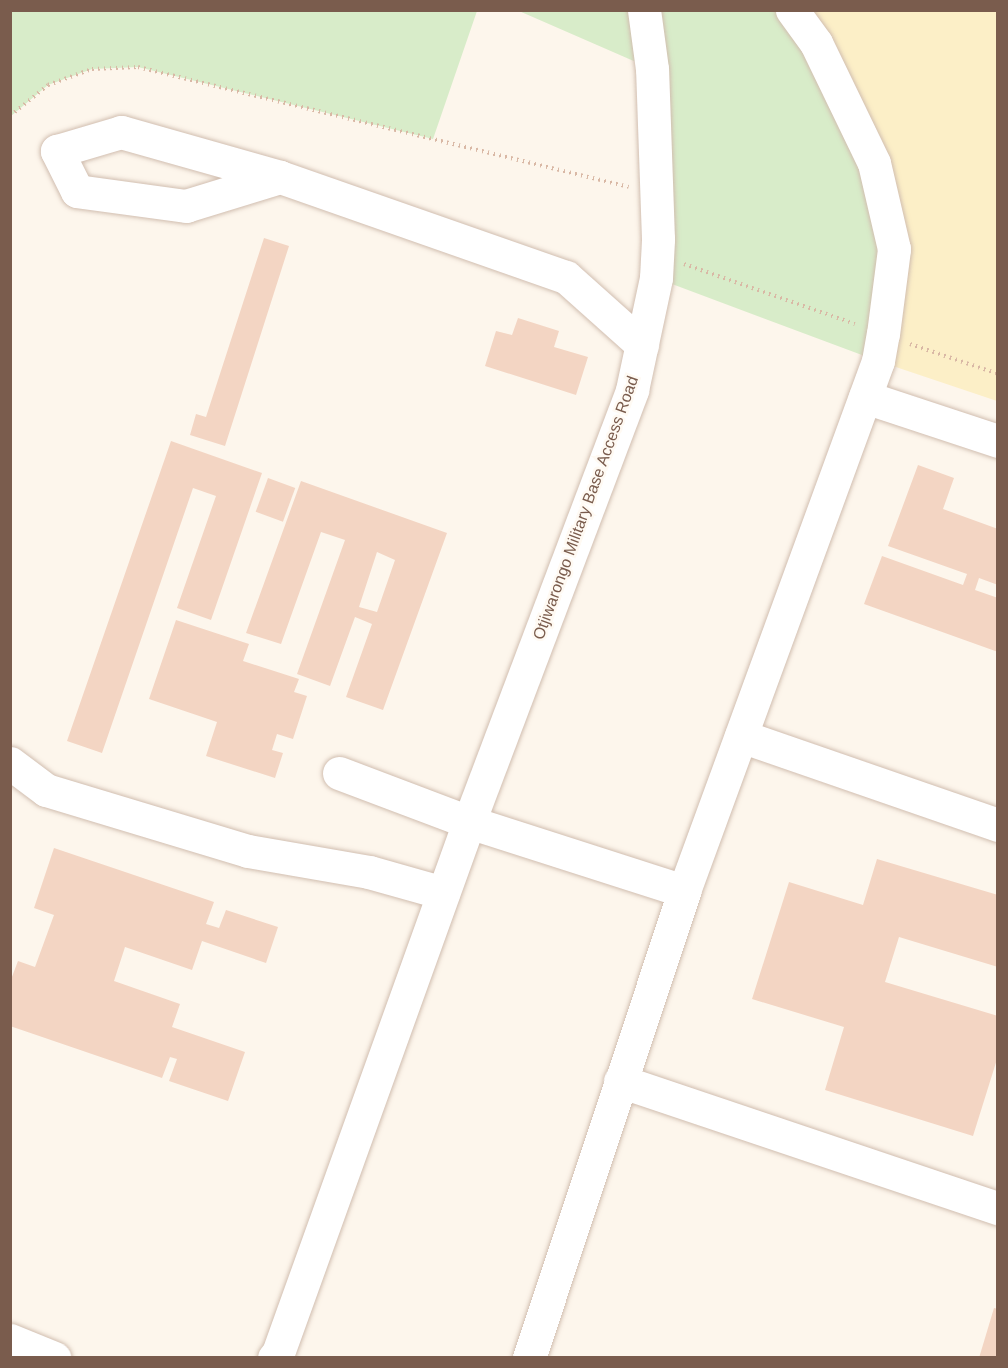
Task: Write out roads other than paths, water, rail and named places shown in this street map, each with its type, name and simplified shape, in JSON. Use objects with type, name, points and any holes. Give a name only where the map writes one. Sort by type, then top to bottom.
[{"type":"street","name":"Otjiwarongo Military Base Access Road","points":[[274,1358],[278,1353],[469,822],[632,390],[656,278],[657,255],[652,69],[644,10]]},
{"type":"street","points":[[528,1358],[684,891],[878,361],[894,249],[874,163],[816,43],[792,10]]},
{"type":"street","points":[[280,177],[186,206],[77,191],[57,152],[121,132],[280,177],[566,277],[642,345]]},
{"type":"street","points":[[865,397],[998,441]]},
{"type":"street","points":[[741,736],[998,825]]},
{"type":"street","points":[[10,763],[46,790],[248,851],[369,872],[443,893]]},
{"type":"street","points":[[339,773],[469,822],[684,891]]},
{"type":"street","points":[[620,1081],[998,1208]]},
{"type":"street","points":[[10,1340],[54,1358]]}]
